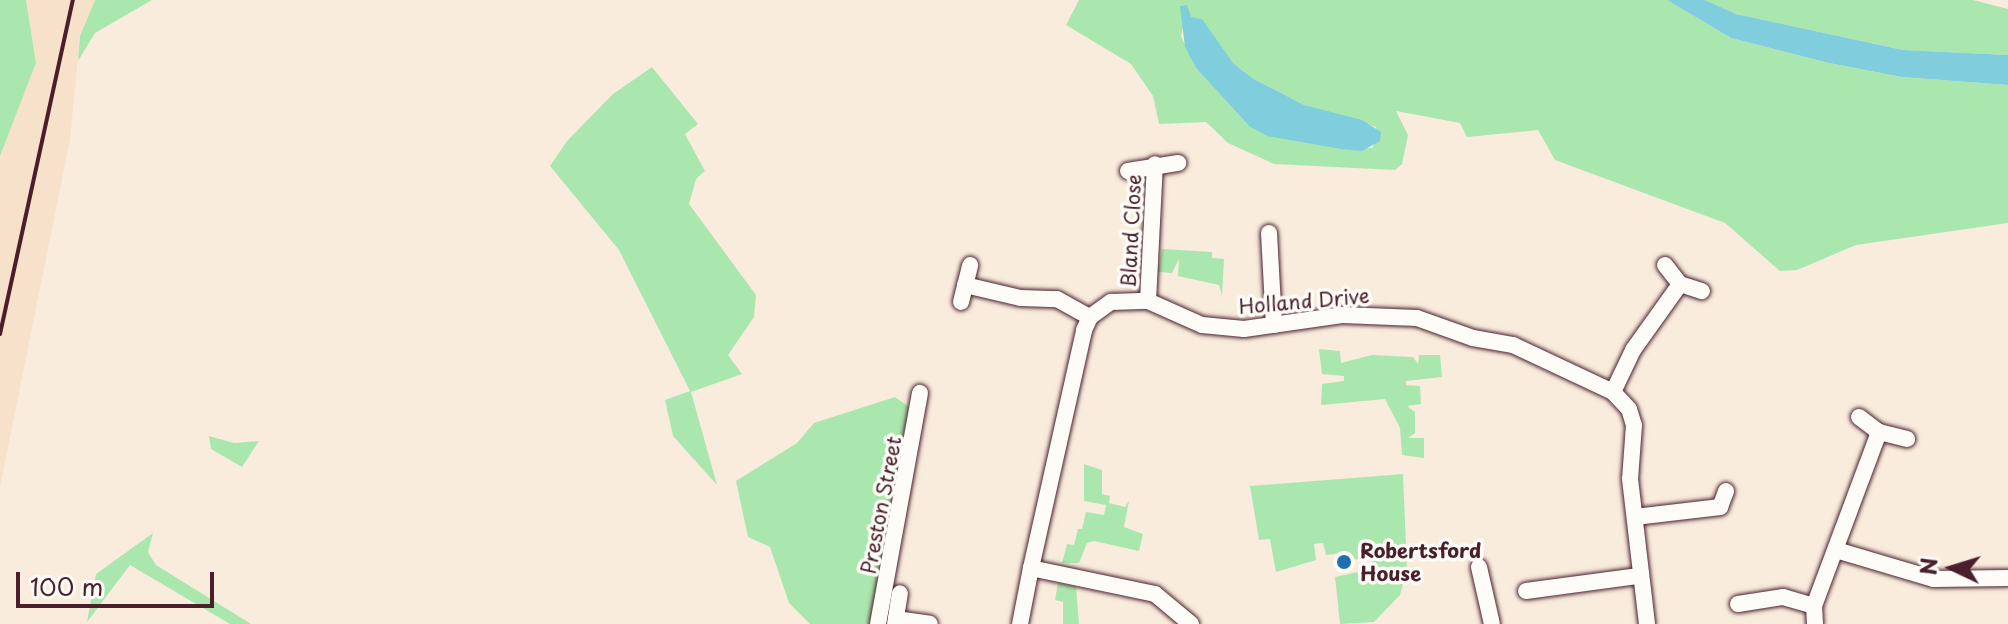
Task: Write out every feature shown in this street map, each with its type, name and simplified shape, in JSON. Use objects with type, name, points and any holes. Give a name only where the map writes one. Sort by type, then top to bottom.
[{"type":"street","name":"Bland Close","points":[[1128,171],[1155,164],[1178,163]]},
{"type":"street","name":"Bland Close","points":[[1148,301],[1155,164]]},
{"type":"street","points":[[1269,233],[1274,325]]},
{"type":"street","points":[[970,265],[963,293],[1057,299],[1090,317],[1020,624]]},
{"type":"street","points":[[1665,265],[1680,284],[1702,291]]},
{"type":"street","points":[[1647,624],[1630,479],[1634,425],[1629,409],[1613,392],[1633,350],[1680,284]]},
{"type":"street","name":"Holland Drive","points":[[1090,317],[1111,302],[1148,301],[1202,325],[1244,329],[1342,315],[1417,318],[1473,338],[1513,345],[1613,392]]},
{"type":"street","name":"Preston Street","points":[[878,624],[920,393]]},
{"type":"street","points":[[1859,417],[1879,432],[1907,439]]},
{"type":"street","points":[[1815,624],[1814,606],[1879,432]]},
{"type":"street","points":[[1635,517],[1720,507],[1726,491]]},
{"type":"street","points":[[1836,550],[1934,579],[2008,578]]},
{"type":"street","points":[[1479,567],[1492,624]]},
{"type":"street","points":[[1031,568],[1155,594],[1191,624]]},
{"type":"street","points":[[1526,591],[1639,576]]},
{"type":"street","points":[[900,593],[896,621],[930,624]]},
{"type":"street","points":[[1738,604],[1783,597],[1814,606]]},
{"type":"shaded area","points":[[26,0],[95,0],[80,36],[70,140],[0,487],[0,156],[36,63]]},
{"type":"green space","points":[[0,0],[26,0],[36,63],[0,156]]},
{"type":"green space","points":[[95,0],[152,0],[95,33],[78,61],[80,36]]},
{"type":"green space","points":[[1079,0],[1667,0],[1731,38],[1829,63],[1902,77],[2008,85],[2008,223],[1856,245],[1797,270],[1780,271],[1725,223],[1555,160],[1538,130],[1467,137],[1460,123],[1396,111],[1408,135],[1402,164],[1395,170],[1274,164],[1228,143],[1206,122],[1159,124],[1153,96],[1131,64],[1066,25]],"holes":[[[1184,24],[1252,78],[1304,105],[1376,127],[1373,148],[1341,149],[1249,126],[1196,68],[1181,36]]]},
{"type":"green space","points":[[1705,0],[1973,0],[2008,9],[2008,55],[1903,50],[1736,14]]},
{"type":"green space","points":[[652,67],[698,124],[685,134],[705,171],[696,179],[689,204],[756,295],[754,317],[728,355],[742,374],[691,392],[717,485],[673,436],[665,400],[690,391],[619,250],[550,166],[567,141],[613,94]]},
{"type":"green space","points":[[1162,249],[1212,252],[1212,258],[1224,259],[1222,296],[1219,285],[1178,276],[1179,259],[1172,273],[1158,272]]},
{"type":"green space","points":[[1319,349],[1340,351],[1341,363],[1372,355],[1413,357],[1418,364],[1419,355],[1440,355],[1442,377],[1406,381],[1406,385],[1420,386],[1421,404],[1407,406],[1415,412],[1415,433],[1408,438],[1424,438],[1424,458],[1402,455],[1400,428],[1385,399],[1321,405],[1322,384],[1344,381],[1344,376],[1322,374]]},
{"type":"green space","points":[[895,397],[912,409],[873,624],[810,624],[789,603],[770,547],[748,537],[736,481],[797,443],[814,423]]},
{"type":"green space","points":[[209,436],[234,443],[259,441],[242,467],[211,449]]},
{"type":"green space","points":[[1084,464],[1102,470],[1102,494],[1110,496],[1109,503],[1125,507],[1129,501],[1124,527],[1143,534],[1139,551],[1094,541],[1087,543],[1079,563],[1062,563],[1067,544],[1074,545],[1078,529],[1082,529],[1086,512],[1104,515],[1106,505],[1084,501]]},
{"type":"green space","points":[[1403,474],[1407,568],[1400,595],[1374,622],[1340,624],[1335,577],[1371,569],[1373,563],[1369,558],[1350,560],[1348,552],[1326,555],[1323,543],[1314,544],[1316,560],[1276,572],[1270,539],[1259,540],[1250,486]]},
{"type":"green space","points":[[153,533],[148,552],[156,565],[251,624],[230,624],[130,565],[87,622],[96,574]]},
{"type":"green space","points":[[1058,583],[1076,587],[1079,624],[1063,624],[1063,602],[1055,600]]},
{"type":"water","points":[[1667,0],[1705,0],[1736,14],[1903,50],[2008,55],[2008,85],[1902,77],[1829,63],[1731,38]]},
{"type":"water","points":[[1187,5],[1191,17],[1202,19],[1233,63],[1252,78],[1304,105],[1362,120],[1381,132],[1380,141],[1362,151],[1341,149],[1267,136],[1249,126],[1196,68],[1185,47],[1180,6]]},
{"type":"railway","points":[[0,334],[73,0]]},
{"type":"place","name":"Robertsford House","points":[[1344,562]]}]
